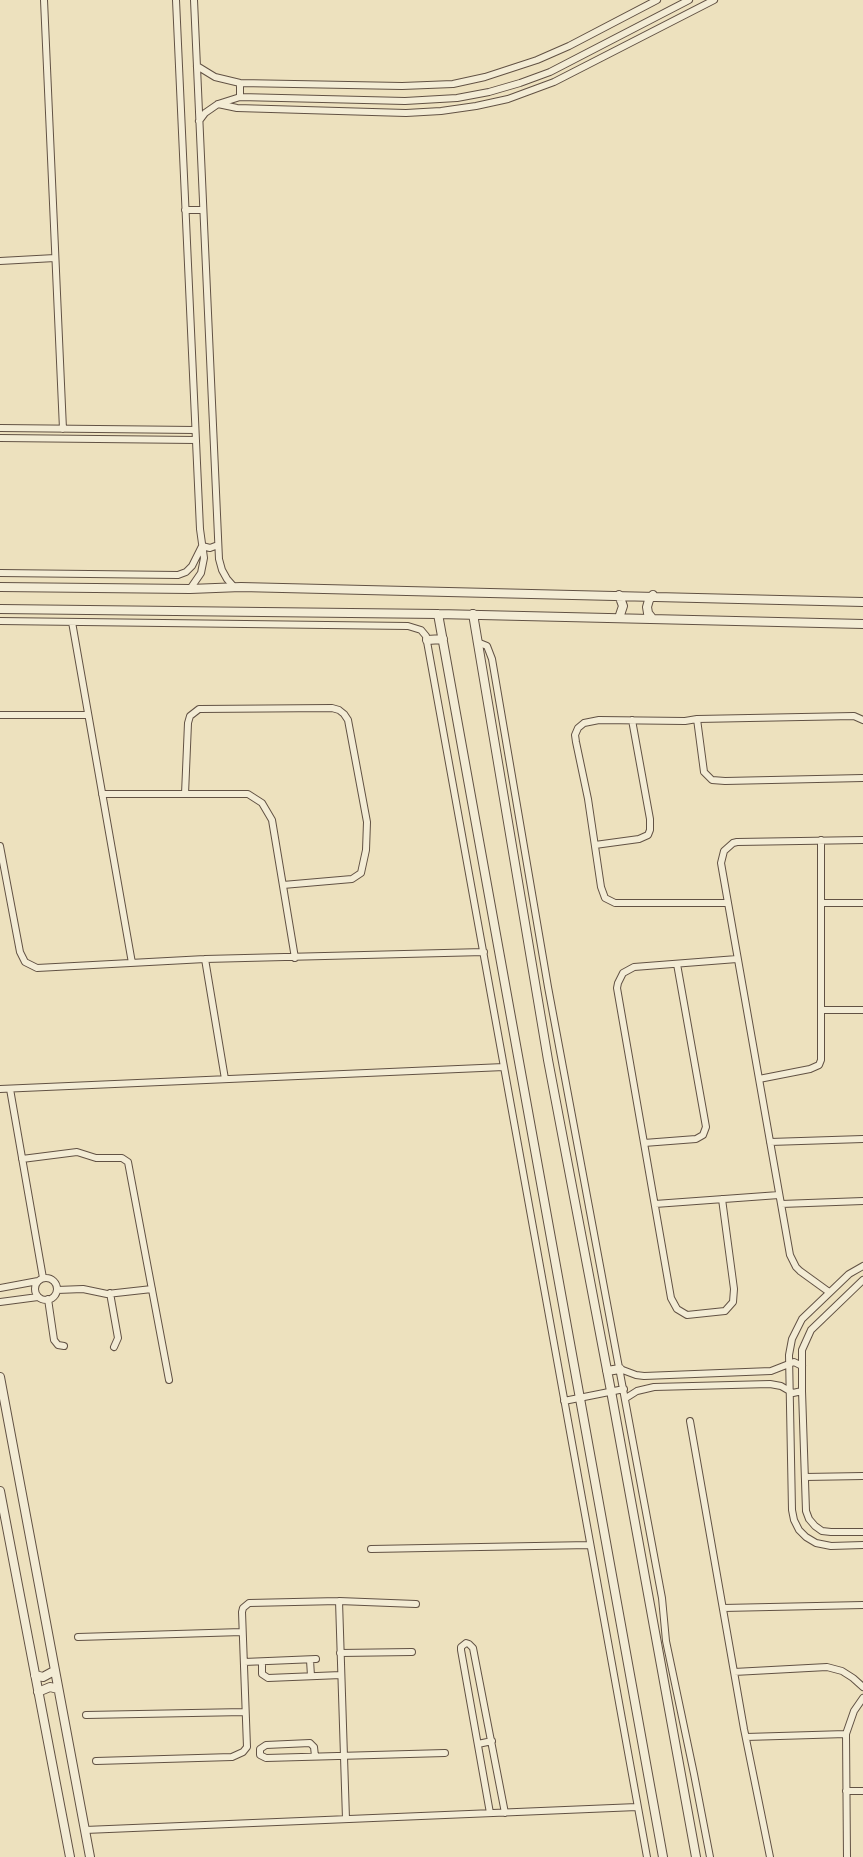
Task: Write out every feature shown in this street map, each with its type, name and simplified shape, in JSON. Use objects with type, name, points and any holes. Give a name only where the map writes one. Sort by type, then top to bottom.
[{"type":"street","points":[[44,0],[63,429]]},
{"type":"street","points":[[176,0],[195,430],[200,530],[204,564],[201,573],[190,589]]},
{"type":"street","points":[[194,0],[218,546],[222,570],[234,587]]},
{"type":"street","points":[[197,66],[215,77],[240,83],[408,86],[437,85],[469,81],[519,67],[553,53],[657,0]]},
{"type":"street","points":[[199,121],[205,113],[218,104],[240,97],[411,101],[456,98],[489,92],[520,83],[555,70],[689,0]]},
{"type":"street","points":[[218,104],[237,108],[406,113],[441,111],[476,106],[513,97],[554,82],[714,0]]},
{"type":"street","points":[[240,83],[240,97]]},
{"type":"street","points":[[185,210],[204,210]]},
{"type":"street","points":[[0,261],[55,258]]},
{"type":"street","points":[[0,428],[195,430]]},
{"type":"street","points":[[0,438],[196,440]]},
{"type":"street","points":[[202,546],[210,548],[218,546]]},
{"type":"street","points":[[0,573],[178,575],[186,572],[192,566],[202,546]]},
{"type":"street","points":[[0,587],[190,589],[234,587],[653,595],[863,602]]},
{"type":"street","points":[[619,595],[623,606],[619,618]]},
{"type":"street","points":[[652,618],[648,613],[647,606],[653,595]]},
{"type":"street","points":[[0,609],[473,614],[863,624]]},
{"type":"street","points":[[438,614],[663,1857]]},
{"type":"street","points":[[473,614],[548,1060],[611,1391],[696,1857]]},
{"type":"street","points":[[0,621],[408,626],[420,630],[427,640],[647,1857]]},
{"type":"street","points":[[72,622],[132,963]]},
{"type":"street","points":[[427,640],[443,639]]},
{"type":"street","points":[[477,642],[487,646],[492,659],[548,987],[626,1398],[662,1598],[670,1663],[710,1857]]},
{"type":"street","points":[[185,794],[188,723],[190,716],[196,711],[202,708],[332,708],[339,710],[344,714],[348,720],[367,822],[366,850],[361,873],[352,879],[283,885]]},
{"type":"street","points":[[0,716],[88,715]]},
{"type":"street","points":[[727,902],[615,904],[610,902],[603,893],[575,735],[578,728],[584,723],[591,721],[685,721],[697,719],[854,716],[863,720]]},
{"type":"street","points":[[697,719],[703,766],[707,776],[712,780],[863,778]]},
{"type":"street","points":[[595,845],[639,840],[648,835],[650,830],[650,819],[632,720]]},
{"type":"street","points":[[102,794],[248,794],[262,803],[272,820],[295,958]]},
{"type":"street","points":[[759,1079],[810,1069],[819,1065],[822,1055],[821,840]]},
{"type":"street","points":[[829,1292],[800,1271],[792,1261],[721,863],[724,851],[733,843],[863,840]]},
{"type":"street","points":[[0,846],[20,952],[26,962],[37,968],[205,959],[295,958],[484,952]]},
{"type":"street","points":[[821,902],[863,902]]},
{"type":"street","points":[[205,959],[225,1079]]},
{"type":"street","points":[[722,1199],[734,1289],[733,1302],[725,1310],[687,1315],[677,1308],[671,1298],[656,1204],[617,988],[618,982],[623,973],[630,968],[737,959]]},
{"type":"street","points":[[644,1143],[696,1139],[703,1135],[706,1127],[677,964]]},
{"type":"street","points":[[822,1010],[863,1010]]},
{"type":"street","points":[[0,1089],[504,1067]]},
{"type":"street","points":[[10,1089],[41,1280],[35,1287],[38,1297]]},
{"type":"street","points":[[770,1142],[863,1139]]},
{"type":"street","points":[[22,1159],[77,1152],[96,1158],[122,1158],[129,1164],[169,1380]]},
{"type":"street","points":[[656,1204],[780,1195]]},
{"type":"street","points":[[781,1204],[863,1201]]},
{"type":"street","points":[[863,1266],[849,1274],[805,1316],[798,1326],[791,1346],[789,1363],[792,1510],[794,1520],[799,1530],[806,1537],[816,1543],[831,1546],[863,1545]]},
{"type":"street","points":[[0,1288],[41,1280],[53,1281],[57,1290]]},
{"type":"street","points":[[863,1280],[811,1330],[802,1350],[806,1511],[809,1519],[822,1531],[863,1532]]},
{"type":"street","points":[[57,1290],[83,1289],[110,1293],[152,1289]]},
{"type":"street","points":[[0,1302],[38,1297],[48,1299],[54,1296],[57,1290]]},
{"type":"street","points":[[110,1293],[118,1338],[114,1347]]},
{"type":"street","points":[[48,1299],[54,1340],[58,1345],[64,1346]]},
{"type":"street","points":[[607,1372],[620,1369],[636,1375],[644,1376],[767,1372],[781,1368],[789,1363],[798,1363],[802,1366]]},
{"type":"street","points":[[0,1377],[90,1857]]},
{"type":"street","points":[[626,1398],[637,1391],[654,1387],[770,1384],[781,1386],[796,1394],[802,1391]]},
{"type":"street","points":[[564,1401],[624,1388]]},
{"type":"street","points":[[690,1421],[734,1672],[770,1857]]},
{"type":"street","points":[[805,1477],[863,1476]]},
{"type":"street","points":[[0,1491],[70,1857]]},
{"type":"street","points":[[371,1549],[590,1545]]},
{"type":"street","points":[[339,1601],[346,1819]]},
{"type":"street","points":[[96,1761],[238,1755],[243,1752],[247,1747],[242,1612],[243,1608],[249,1603],[339,1601],[416,1604]]},
{"type":"street","points":[[723,1608],[863,1605]]},
{"type":"street","points":[[78,1637],[242,1632]]},
{"type":"street","points":[[490,1813],[461,1650],[463,1645],[466,1643],[473,1648],[505,1812]]},
{"type":"street","points":[[340,1652],[412,1652]]},
{"type":"street","points":[[244,1662],[313,1660],[311,1676]]},
{"type":"street","points":[[262,1662],[262,1674],[268,1678],[341,1675]]},
{"type":"street","points":[[734,1672],[827,1667],[842,1671],[863,1687]]},
{"type":"street","points":[[35,1675],[43,1677],[54,1671]]},
{"type":"street","points":[[38,1692],[50,1687],[58,1689]]},
{"type":"street","points":[[847,1857],[846,1734],[854,1711],[863,1698]]},
{"type":"street","points":[[86,1715],[245,1712]]},
{"type":"street","points":[[746,1737],[846,1734]]},
{"type":"street","points":[[478,1744],[492,1741]]},
{"type":"street","points":[[315,1756],[314,1747],[310,1743],[266,1745],[260,1749],[260,1755],[266,1758],[445,1753]]},
{"type":"street","points":[[846,1791],[863,1791]]},
{"type":"street","points":[[85,1830],[637,1807]]}]
